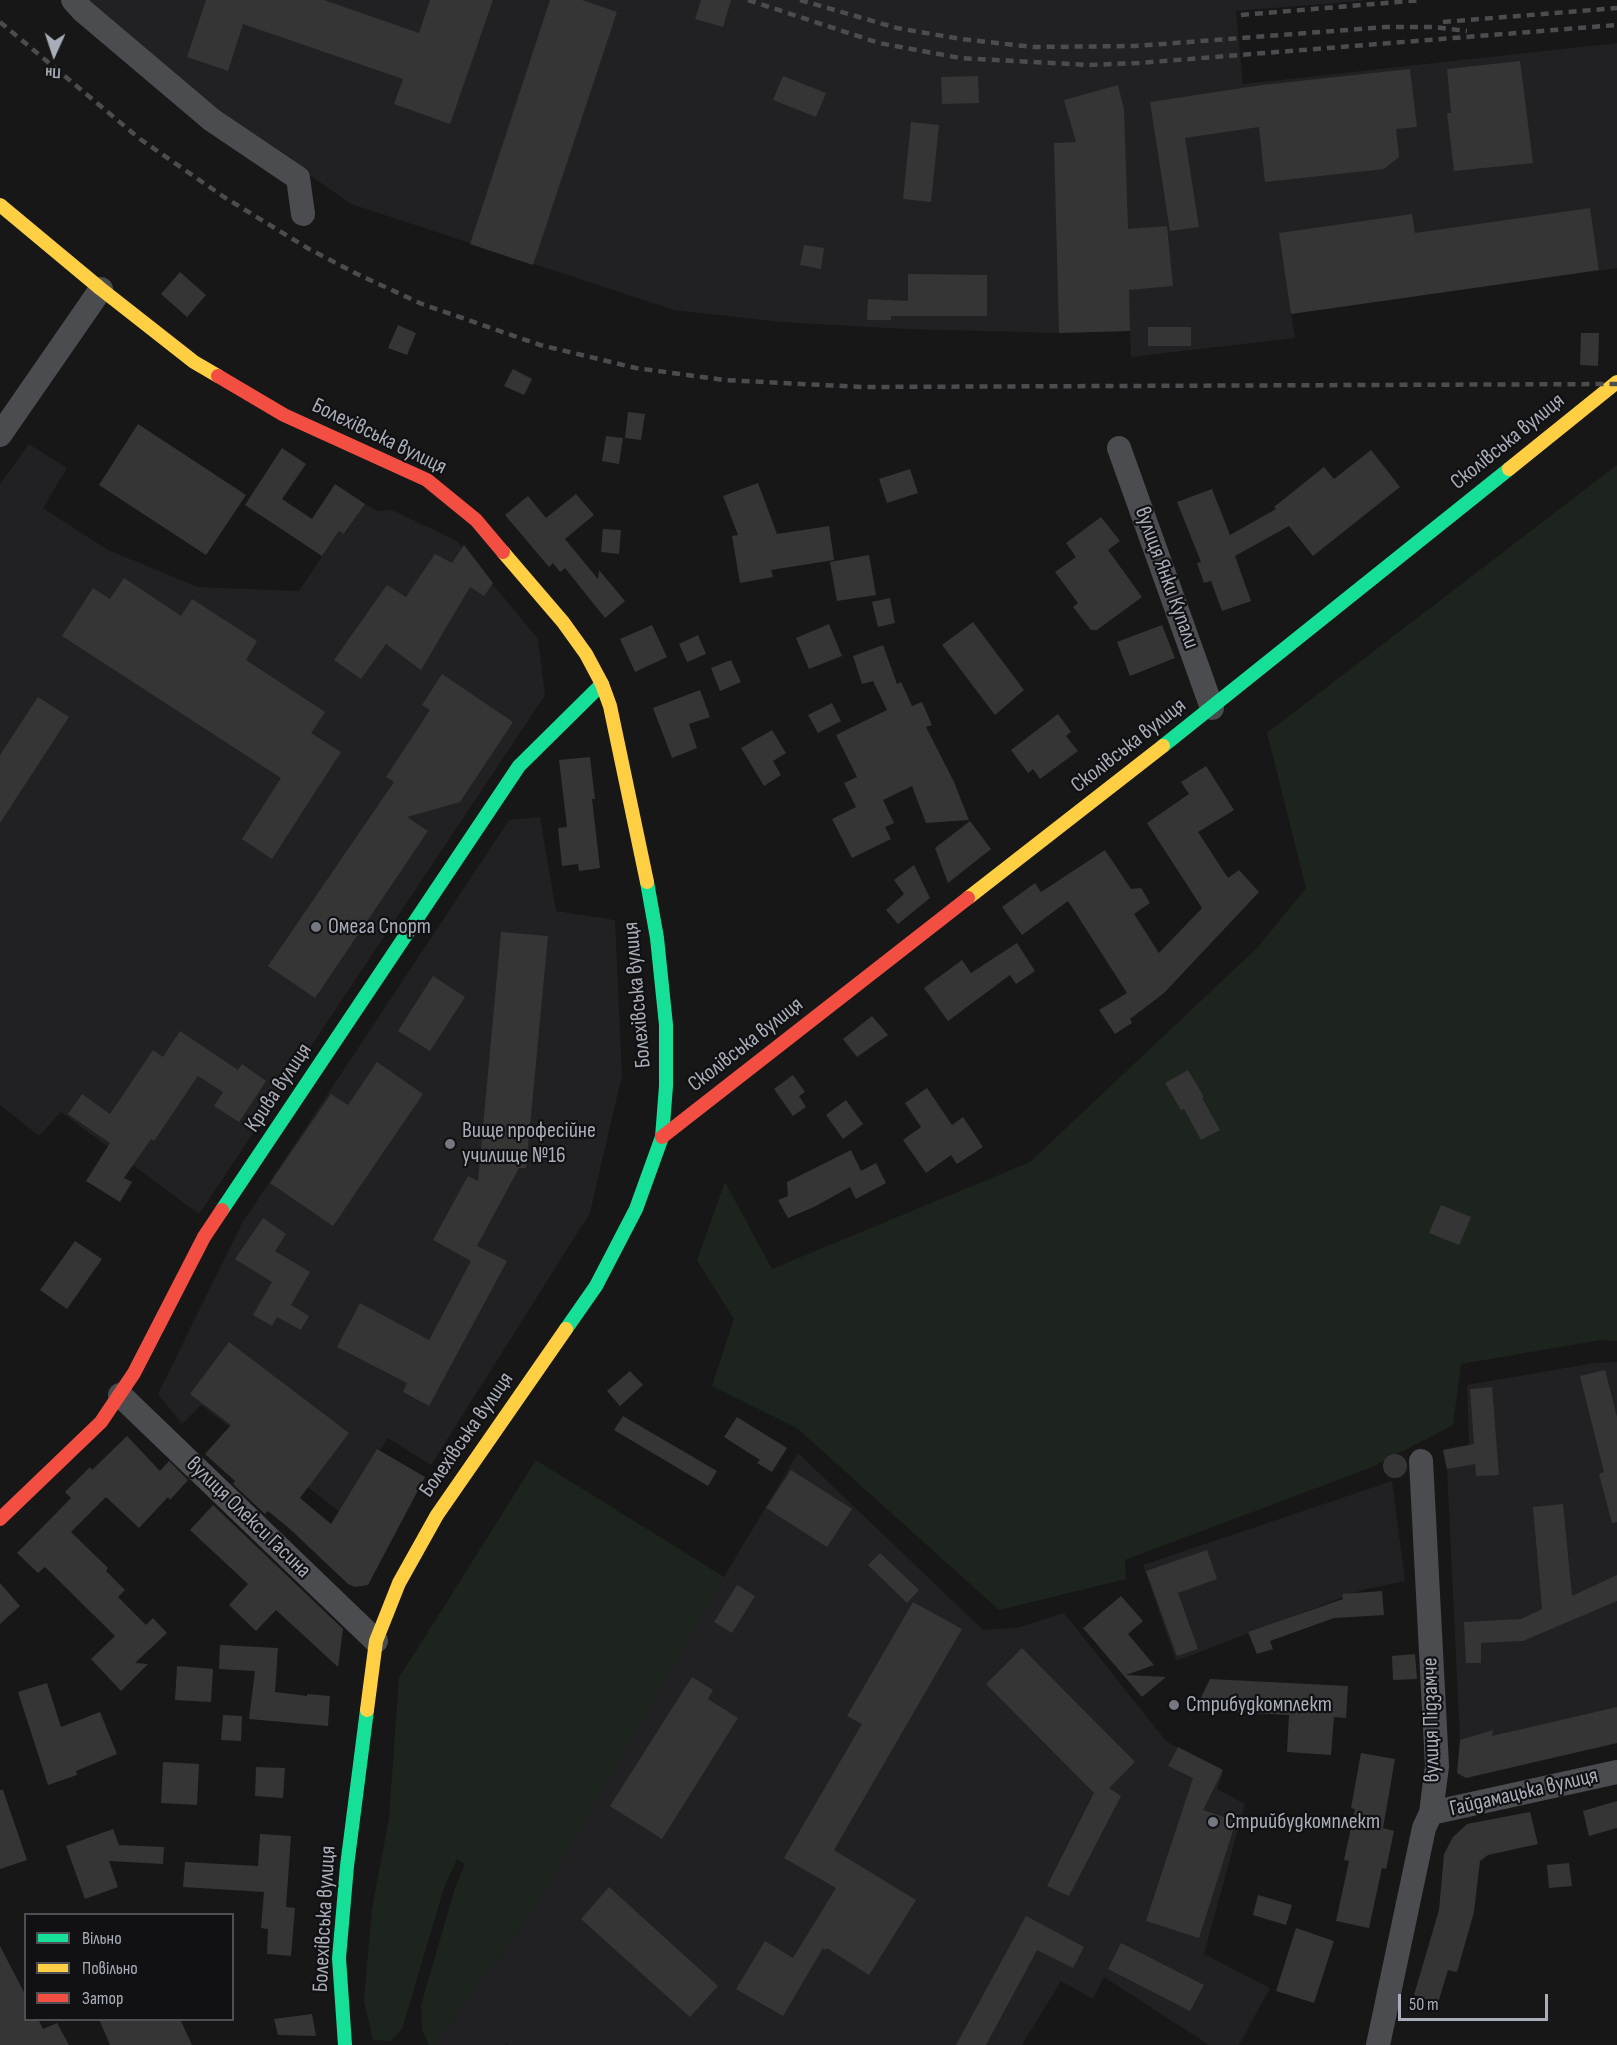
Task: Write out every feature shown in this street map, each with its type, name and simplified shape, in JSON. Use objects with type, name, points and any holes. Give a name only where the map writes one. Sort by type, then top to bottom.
[{"type":"street","points":[[73,0],[212,120],[298,178],[303,214]]},
{"type":"street","name":"Болехівська вулиця","points":[[0,205],[194,362],[284,415],[427,480],[450,497],[483,528],[563,622],[586,654],[602,684],[610,706],[657,938],[666,1025],[666,1086],[662,1137],[636,1209],[596,1286],[436,1515],[399,1583],[376,1641],[347,1866],[339,1958],[345,2045]]},
{"type":"street","points":[[0,435],[101,289]]},
{"type":"street","name":"Сколівська вулиця","points":[[662,1137],[1212,708],[1617,382]]},
{"type":"street","name":"вулиця Янки Купали","points":[[1119,448],[1212,708]]},
{"type":"street","name":"Крива вулиця","points":[[0,1519],[101,1422],[134,1373],[204,1237],[519,766],[602,684]]},
{"type":"street","name":"вулиця Олекси Гасина","points":[[120,1395],[376,1641]]},
{"type":"street","name":"вулиця Підзамче","points":[[1378,2045],[1424,1828],[1431,1813],[1437,1766],[1421,1461]]},
{"type":"street","name":"Гайдамацька вулиця","points":[[1431,1813],[1617,1772]]},
{"type":"shaded area","points":[[87,0],[1371,0],[1236,11],[1243,84],[1617,43],[1617,268],[1291,314],[1295,338],[1131,357],[1130,331],[1059,333],[907,329],[781,322],[674,310],[351,204],[223,115]]},
{"type":"shaded area","points":[[29,444],[67,468],[43,508],[108,550],[198,587],[299,591],[339,531],[345,534],[365,504],[378,511],[392,510],[457,541],[538,639],[545,695],[199,1214],[61,1112],[39,1136],[0,1105],[0,484]]},
{"type":"shaded area","points":[[1617,465],[1617,1341],[1601,1340],[1461,1364],[1453,1425],[1372,1467],[1125,1560],[1126,1579],[999,1610],[797,1428],[712,1386],[734,1319],[697,1260],[725,1182],[772,1269],[1030,1162],[1258,947],[1306,888],[1267,733]]},
{"type":"shaded area","name":"Вище професійне училище №16","points":[[540,817],[556,911],[615,920],[622,1075],[590,1213],[431,1465],[388,1438],[340,1512],[201,1405],[182,1424],[158,1394],[241,1225],[509,820]]},
{"type":"shaded area","points":[[1617,1362],[1617,1743],[1466,1778],[1457,1773],[1460,1740],[1447,1469],[1443,1450],[1469,1445],[1467,1385],[1594,1363]]},
{"type":"shaded area","points":[[798,1453],[983,1630],[1020,1627],[1064,1613],[1166,1741],[1223,1773],[1217,1789],[1245,1804],[1204,1954],[1270,1988],[1239,2045],[1209,2045],[1104,1977],[1093,1999],[1061,1981],[1022,2045],[508,2045],[506,2043],[505,2045],[433,2045],[536,1906],[724,1577]]},
{"type":"shaded area","points":[[536,1460],[724,1577],[536,1906],[433,2045],[429,2045],[422,2030],[421,2005],[455,1888],[465,1864],[457,1859],[444,1888],[402,2029],[391,2041],[373,2040],[364,2001],[372,1909],[389,1818],[399,1678]]},
{"type":"shaded area","points":[[1392,1481],[1405,1581],[1362,1590],[1176,1661],[1143,1565]]},
{"type":"building","points":[[206,0],[324,0],[419,33],[430,0],[493,0],[450,124],[394,104],[403,79],[243,24],[228,71],[187,57]]},
{"type":"building","points":[[550,0],[582,0],[617,12],[533,265],[470,244]]},
{"type":"building","points":[[701,0],[731,0],[723,27],[695,19]]},
{"type":"building","points":[[1520,61],[1533,163],[1454,171],[1447,113],[1451,113],[1447,69]]},
{"type":"building","points":[[1410,69],[1417,127],[1396,129],[1399,157],[1384,169],[1265,182],[1259,127],[1185,138],[1199,227],[1170,231],[1150,102],[1262,85]]},
{"type":"building","points":[[783,76],[826,93],[816,117],[773,100]]},
{"type":"building","points":[[978,76],[979,103],[942,104],[941,77]]},
{"type":"building","points":[[1118,85],[1124,109],[1128,229],[1167,226],[1173,286],[1129,290],[1130,331],[1059,333],[1054,143],[1076,142],[1064,100]]},
{"type":"building","points":[[911,122],[939,125],[931,202],[903,199]]},
{"type":"building","points":[[1590,208],[1599,270],[1291,314],[1279,233],[1412,214],[1415,233]]},
{"type":"building","points":[[804,245],[824,248],[821,269],[800,265]]},
{"type":"building","points":[[180,272],[206,295],[187,317],[161,294]]},
{"type":"building","points":[[908,274],[987,275],[987,316],[891,316],[891,320],[867,320],[868,299],[908,301]]},
{"type":"building","points":[[398,325],[416,333],[407,355],[388,348]]},
{"type":"building","points":[[1148,327],[1191,327],[1191,346],[1148,346]]},
{"type":"building","points":[[1581,333],[1599,333],[1598,366],[1580,365]]},
{"type":"building","points":[[513,369],[532,379],[524,395],[504,386]]},
{"type":"building","points":[[628,412],[645,414],[641,440],[625,438]]},
{"type":"building","points":[[138,424],[246,495],[206,555],[99,485]]},
{"type":"building","points":[[606,436],[623,438],[619,464],[602,461]]},
{"type":"building","points":[[282,448],[306,464],[282,499],[312,519],[335,484],[365,504],[344,534],[339,531],[322,556],[245,505]]},
{"type":"building","points":[[1371,450],[1400,487],[1313,556],[1289,526],[1235,556],[1251,601],[1222,611],[1211,581],[1204,583],[1197,563],[1201,562],[1177,502],[1212,489],[1230,535],[1276,509],[1274,507],[1324,467],[1334,479]]},
{"type":"building","points":[[910,469],[918,493],[887,503],[879,479]]},
{"type":"building","points":[[758,483],[777,534],[829,526],[834,560],[771,570],[773,577],[740,583],[732,536],[738,535],[723,496]]},
{"type":"building","points":[[576,494],[594,515],[565,539],[598,579],[599,570],[625,601],[605,618],[565,568],[560,572],[553,563],[549,567],[505,515],[528,496],[546,518]]},
{"type":"building","points":[[1101,517],[1120,541],[1108,550],[1142,597],[1097,630],[1091,630],[1073,607],[1078,603],[1055,572],[1076,557],[1066,543]]},
{"type":"building","points":[[603,529],[621,530],[619,554],[601,552]]},
{"type":"building","points":[[464,545],[493,583],[484,596],[470,587],[421,670],[386,644],[361,679],[334,660],[387,585],[406,597],[435,554],[452,563]]},
{"type":"building","points":[[869,555],[876,595],[837,601],[830,562]]},
{"type":"building","points":[[124,578],[181,616],[192,599],[257,641],[246,660],[325,712],[311,733],[341,752],[272,859],[242,839],[281,778],[62,636],[93,588],[110,599]]},
{"type":"building","points":[[890,598],[895,623],[878,627],[872,602]]},
{"type":"building","points":[[973,622],[1024,690],[995,715],[942,645]]},
{"type":"building","points":[[829,624],[842,656],[809,669],[796,638]]},
{"type":"building","points":[[652,625],[667,657],[635,672],[620,639]]},
{"type":"building","points":[[1162,625],[1175,658],[1130,676],[1117,642]]},
{"type":"building","points":[[698,635],[706,654],[687,662],[679,644]]},
{"type":"building","points":[[883,645],[897,684],[901,682],[912,706],[922,702],[932,725],[926,727],[954,782],[969,820],[926,823],[912,786],[883,800],[894,823],[885,827],[891,839],[852,858],[832,819],[856,807],[844,783],[857,777],[836,735],[887,710],[873,681],[862,684],[853,656]]},
{"type":"building","points":[[731,660],[741,682],[720,691],[711,668]]},
{"type":"building","points":[[442,674],[513,722],[460,802],[407,817],[428,831],[315,998],[268,966],[394,782],[386,777],[430,710],[422,705]]},
{"type":"building","points":[[700,690],[710,717],[689,724],[697,748],[672,758],[653,708]]},
{"type":"building","points":[[38,697],[69,717],[0,823],[0,755]]},
{"type":"building","points":[[832,703],[841,721],[818,733],[808,715]]},
{"type":"building","points":[[1058,714],[1071,732],[1066,736],[1078,751],[1040,779],[1033,769],[1028,773],[1011,750]]},
{"type":"building","points":[[772,730],[786,753],[773,761],[781,775],[764,786],[741,748]]},
{"type":"building","points":[[590,757],[600,868],[579,871],[578,864],[562,866],[558,828],[567,827],[559,760]]},
{"type":"building","points":[[1206,766],[1234,810],[1198,832],[1228,878],[1239,870],[1259,892],[1164,993],[1130,1019],[1132,1023],[1115,1034],[1099,1010],[1127,993],[1068,901],[1022,935],[1002,907],[1035,883],[1041,892],[1105,850],[1131,889],[1141,888],[1150,903],[1134,914],[1159,953],[1202,908],[1147,823],[1189,794],[1181,782]]},
{"type":"building","points":[[970,821],[991,849],[948,883],[935,848]]},
{"type":"building","points":[[914,865],[930,898],[898,924],[886,910],[904,894],[894,880]]},
{"type":"building","points":[[501,932],[548,936],[526,1168],[519,1168],[477,1246],[507,1261],[429,1406],[403,1392],[407,1383],[337,1347],[360,1303],[429,1340],[471,1261],[433,1240],[468,1176],[478,1181]]},
{"type":"building","points":[[1017,943],[1035,971],[1016,984],[1010,975],[948,1021],[924,988],[962,960],[971,973]]},
{"type":"building","points":[[433,976],[465,997],[430,1051],[398,1031]]},
{"type":"building","points":[[872,1016],[888,1035],[857,1057],[843,1039]]},
{"type":"building","points":[[180,1031],[238,1070],[242,1064],[266,1081],[239,1122],[214,1106],[223,1092],[198,1076],[154,1141],[151,1139],[124,1178],[132,1182],[120,1202],[86,1181],[110,1143],[68,1114],[82,1094],[110,1114],[153,1050],[163,1057]]},
{"type":"building","points":[[377,1062],[423,1094],[333,1226],[270,1183],[331,1094],[348,1105]]},
{"type":"building","points":[[1188,1070],[1220,1130],[1201,1140],[1184,1109],[1181,1110],[1165,1083]]},
{"type":"building","points":[[793,1075],[805,1092],[799,1096],[806,1107],[793,1116],[774,1089]]},
{"type":"building","points":[[927,1088],[952,1125],[963,1117],[983,1147],[957,1164],[951,1155],[926,1173],[903,1140],[921,1127],[905,1103]]},
{"type":"building","points":[[846,1100],[863,1124],[843,1139],[826,1115]]},
{"type":"building","points":[[851,1150],[861,1171],[876,1163],[886,1183],[856,1199],[850,1187],[788,1218],[778,1200],[788,1196],[787,1182]]},
{"type":"building","points":[[1441,1205],[1471,1217],[1459,1245],[1429,1233]]},
{"type":"building","points":[[263,1218],[286,1234],[275,1251],[310,1272],[291,1305],[309,1316],[301,1330],[277,1317],[272,1326],[253,1315],[272,1282],[235,1259]]},
{"type":"building","points":[[75,1241],[102,1259],[67,1309],[40,1290]]},
{"type":"building","points":[[229,1342],[349,1433],[300,1498],[331,1524],[377,1449],[425,1477],[368,1585],[355,1587],[348,1584],[291,1530],[268,1511],[265,1514],[233,1484],[235,1481],[205,1454],[231,1425],[190,1394]]},
{"type":"building","points":[[1605,1370],[1617,1417],[1617,1522],[1612,1523],[1599,1474],[1604,1472],[1580,1376]]},
{"type":"building","points":[[630,1371],[643,1385],[620,1406],[607,1391]]},
{"type":"building","points":[[1492,1387],[1499,1475],[1476,1476],[1475,1464],[1447,1469],[1443,1450],[1474,1444],[1470,1389]]},
{"type":"building","points":[[623,1416],[717,1471],[708,1486],[614,1430]]},
{"type":"building","points":[[737,1417],[787,1448],[772,1472],[757,1463],[760,1460],[724,1437]]},
{"type":"building","points":[[127,1436],[160,1471],[169,1461],[188,1480],[170,1500],[168,1497],[139,1528],[106,1497],[71,1532],[108,1568],[106,1571],[125,1590],[118,1597],[146,1625],[153,1618],[167,1633],[135,1663],[148,1664],[121,1691],[91,1659],[115,1636],[45,1567],[38,1573],[17,1553],[71,1498],[65,1492]]},
{"type":"building","points":[[1395,1454],[1403,1458],[1407,1466],[1403,1474],[1395,1478],[1387,1474],[1383,1466],[1387,1458]]},
{"type":"building","points":[[791,1470],[852,1509],[827,1547],[766,1508]]},
{"type":"building","points":[[1563,1504],[1572,1596],[1617,1575],[1617,1601],[1523,1641],[1481,1643],[1481,1663],[1466,1663],[1464,1622],[1521,1619],[1542,1609],[1533,1507]]},
{"type":"building","points":[[213,1505],[343,1629],[338,1667],[276,1610],[256,1631],[229,1605],[248,1584],[190,1530]]},
{"type":"building","points":[[1207,1550],[1217,1579],[1178,1593],[1198,1649],[1177,1656],[1146,1571]]},
{"type":"building","points":[[880,1553],[919,1590],[907,1603],[868,1565]]},
{"type":"building","points":[[0,1583],[20,1606],[0,1624]]},
{"type":"building","points":[[737,1585],[755,1596],[732,1633],[714,1622]]},
{"type":"building","points":[[1382,1591],[1384,1615],[1334,1618],[1270,1641],[1273,1649],[1257,1654],[1248,1632],[1343,1599],[1342,1594]]},
{"type":"building","points":[[1121,1596],[1143,1621],[1128,1634],[1154,1665],[1126,1675],[1166,1677],[1142,1697],[1083,1628]]},
{"type":"building","points":[[913,1602],[962,1629],[834,1850],[916,1900],[869,1975],[827,1948],[826,1950],[823,1948],[783,2016],[736,1989],[765,1941],[793,1958],[836,1888],[784,1858],[862,1724],[847,1716]]},
{"type":"building","points":[[220,1645],[278,1648],[275,1692],[330,1696],[328,1726],[249,1719],[255,1671],[219,1669]]},
{"type":"building","points":[[1022,1648],[1135,1762],[1109,1788],[1121,1796],[1069,1896],[1047,1886],[1094,1793],[986,1684]]},
{"type":"building","points":[[1415,1654],[1417,1679],[1393,1680],[1392,1656]]},
{"type":"building","points":[[177,1666],[213,1669],[211,1702],[175,1700]]},
{"type":"building","points":[[692,1677],[713,1690],[708,1699],[738,1718],[662,1839],[610,1806]]},
{"type":"building","points":[[1210,1679],[1348,1686],[1346,1718],[1334,1717],[1331,1755],[1287,1752],[1289,1715],[1195,1710]]},
{"type":"building","points":[[47,1683],[61,1727],[100,1712],[117,1754],[76,1771],[77,1775],[48,1785],[18,1692]]},
{"type":"building","points":[[1617,1707],[1617,1743],[1466,1778],[1457,1773],[1460,1740],[1493,1730],[1492,1736]]},
{"type":"building","points":[[223,1715],[242,1716],[241,1741],[221,1740]]},
{"type":"building","points":[[1178,1747],[1223,1770],[1203,1810],[1236,1821],[1199,1938],[1146,1921],[1193,1778],[1168,1766]]},
{"type":"building","points":[[1361,1753],[1395,1759],[1383,1828],[1394,1831],[1386,1869],[1382,1868],[1369,1928],[1336,1921],[1349,1861],[1344,1860],[1355,1809],[1351,1808]]},
{"type":"building","points":[[163,1762],[199,1764],[197,1805],[161,1803]]},
{"type":"building","points":[[256,1767],[285,1768],[283,1798],[255,1796]]},
{"type":"building","points":[[0,1790],[3,1790],[27,1860],[0,1869]]},
{"type":"building","points":[[1617,1801],[1617,1828],[1589,1836],[1583,1811]]},
{"type":"building","points":[[1530,1812],[1538,1844],[1488,1855],[1480,1861],[1474,1912],[1457,1972],[1448,1970],[1438,2003],[1414,1995],[1439,1910],[1444,1854],[1453,1837],[1467,1824]]},
{"type":"building","points":[[113,1829],[119,1845],[164,1847],[163,1864],[109,1861],[118,1887],[85,1899],[66,1846]]},
{"type":"building","points":[[260,1834],[291,1836],[286,1907],[295,1908],[291,1956],[267,1954],[268,1929],[261,1928],[264,1892],[183,1887],[185,1862],[258,1866]]},
{"type":"building","points":[[1569,1863],[1572,1886],[1549,1888],[1547,1865]]},
{"type":"building","points":[[609,1887],[718,1986],[690,2017],[581,1919]]},
{"type":"building","points":[[1258,1895],[1292,1905],[1286,1925],[1253,1915]]},
{"type":"building","points":[[1026,1916],[1084,1947],[1073,1968],[1037,1950],[986,2045],[956,2045]]},
{"type":"building","points":[[1296,1928],[1334,1941],[1314,2003],[1276,1991]]},
{"type":"building","points":[[1121,1943],[1204,1985],[1190,2011],[1108,1969]]},
{"type":"building","points":[[0,1946],[24,1992],[24,2021],[39,2021],[43,2029],[57,2023],[69,2045],[0,2045]]},
{"type":"building","points":[[312,2014],[316,2036],[278,2035],[274,2019]]},
{"type":"building","points":[[100,2021],[181,2021],[192,2045],[110,2045]]},
{"type":"railway","points":[[748,0],[879,43],[960,58],[1088,65],[1139,63],[1617,25]]},
{"type":"railway","points":[[800,0],[897,28],[961,39],[1033,47],[1136,46],[1386,27],[1434,27],[1467,31]]},
{"type":"railway","points":[[1241,15],[1422,0]]},
{"type":"railway","points":[[1443,22],[1617,8]]},
{"type":"railway","points":[[0,22],[140,139],[224,197],[309,249],[422,304],[540,345],[636,368],[724,380],[862,387],[1617,384]]},
{"type":"traffic: fast","points":[[1163,746],[1509,469]]},
{"type":"traffic: fast","points":[[222,1210],[519,766],[602,684]]},
{"type":"traffic: fast","points":[[566,1329],[596,1286],[636,1209],[662,1137],[666,1086],[666,1025],[657,938],[647,882]]},
{"type":"traffic: fast","points":[[345,2045],[339,1958],[347,1866],[367,1710]]},
{"type":"traffic: slow","points":[[0,205],[194,362],[218,376]]},
{"type":"traffic: slow","points":[[1509,469],[1617,382]]},
{"type":"traffic: slow","points":[[503,552],[563,622],[586,654],[602,684],[610,706],[647,882]]},
{"type":"traffic: slow","points":[[968,898],[1163,746]]},
{"type":"traffic: slow","points":[[367,1710],[376,1641],[399,1583],[437,1515],[566,1329]]},
{"type":"traffic: jam","points":[[218,376],[284,415],[427,480],[476,520],[503,552]]},
{"type":"traffic: jam","points":[[662,1137],[968,898]]},
{"type":"traffic: jam","points":[[0,1519],[101,1422],[134,1373],[204,1237],[222,1210]]},
{"type":"place","name":"Омега Спорт","points":[[316,927]]},
{"type":"place","name":"Вище професійне училище №16","points":[[450,1144]]},
{"type":"place","name":"Стрибудкомплект","points":[[1174,1705]]},
{"type":"place","name":"Стрийбудкомплект","points":[[1213,1822]]}]
